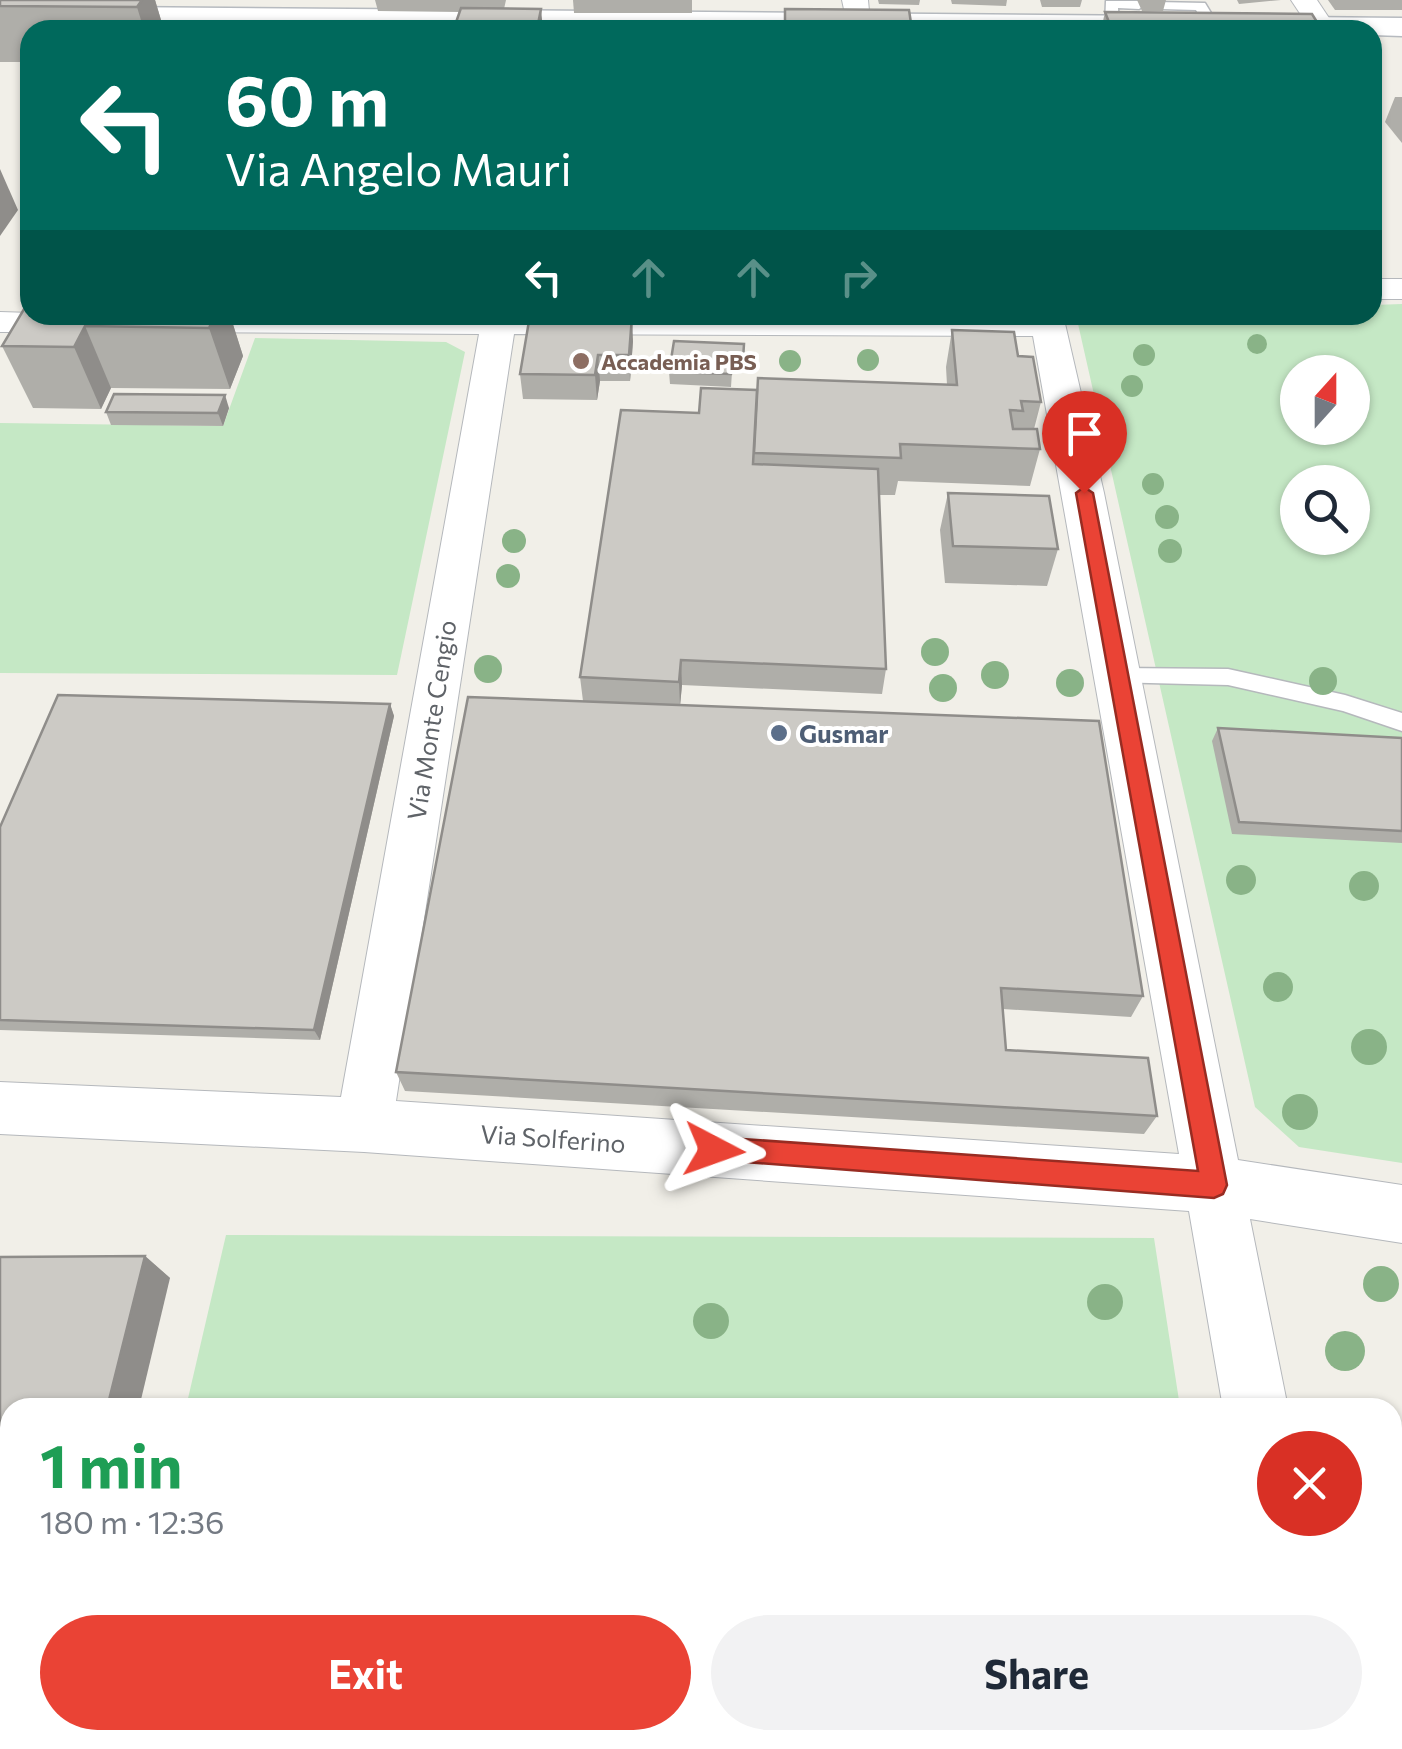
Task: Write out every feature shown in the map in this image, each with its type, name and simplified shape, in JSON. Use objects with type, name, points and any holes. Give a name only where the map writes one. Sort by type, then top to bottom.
[{"type":"street","points":[[17,10],[143,20]]},
{"type":"street","points":[[240,20],[356,10],[487,20]]},
{"type":"street","points":[[682,20],[856,11],[932,20]]},
{"type":"street","points":[[3,330],[20,302]]},
{"type":"street","points":[[3,330],[228,325]]},
{"type":"street","name":"Via Monte Cengio","points":[[364,1125],[497,325]]},
{"type":"street","points":[[1048,325],[1254,1398]]},
{"type":"street","name":"Via Solferino","points":[[0,1108],[364,1125],[1214,1185],[1402,1214]]},
{"type":"lane","points":[[1112,20],[1111,4],[1139,5]]},
{"type":"lane","points":[[1161,5],[1200,6],[1208,20]]},
{"type":"lane","points":[[1118,676],[1228,677],[1345,704],[1402,722]]},
{"type":"green space","points":[[1402,304],[1402,1163],[1299,1147],[1255,1107],[1078,325],[1382,325],[1382,305]]},
{"type":"green space","points":[[255,338],[446,342],[465,352],[397,675],[0,673],[0,423],[223,426]]},
{"type":"green space","points":[[226,1235],[1154,1238],[1179,1398],[188,1398]]},
{"type":"building","points":[[0,0],[142,0],[137,7],[0,6]]},
{"type":"building","points":[[461,8],[541,9],[539,20],[457,20]]},
{"type":"building","points":[[785,9],[909,10],[911,20],[785,20]]},
{"type":"building","points":[[1105,12],[1312,14],[1316,20],[1108,20]]},
{"type":"building","points":[[20,316],[20,325],[210,325],[85,326],[74,347],[2,346]]},
{"type":"building","points":[[528,325],[631,325],[629,355],[598,355],[595,375],[520,374]]},
{"type":"building","points":[[952,330],[1014,332],[1018,356],[1033,357],[1041,402],[1021,401],[1023,411],[1010,410],[1013,429],[1037,429],[1040,449],[900,444],[901,458],[754,453],[758,378],[957,385]]},
{"type":"building","points":[[674,341],[744,344],[743,360],[733,359],[731,374],[669,372]]},
{"type":"building","points":[[701,388],[757,390],[753,464],[878,469],[886,669],[681,660],[679,682],[580,677],[621,410],[699,413]]},
{"type":"building","points":[[114,394],[225,395],[218,413],[106,412]]},
{"type":"building","points":[[948,493],[1049,496],[1058,549],[953,546]]},
{"type":"building","points":[[58,695],[390,704],[314,1030],[0,1020],[0,827]]},
{"type":"building","points":[[468,697],[1099,721],[1143,996],[1001,988],[1006,1050],[1148,1058],[1157,1116],[396,1072]]},
{"type":"building","points":[[1218,728],[1402,738],[1402,831],[1239,822]]},
{"type":"building","points":[[145,1256],[110,1398],[0,1398],[0,1257]]},
{"type":"place","name":"Accademia PBS","points":[[581,361]]},
{"type":"place","name":"Gusmar","points":[[779,733]]},
{"type":"route","points":[[714,1150],[1214,1185],[1084,493]]}]
